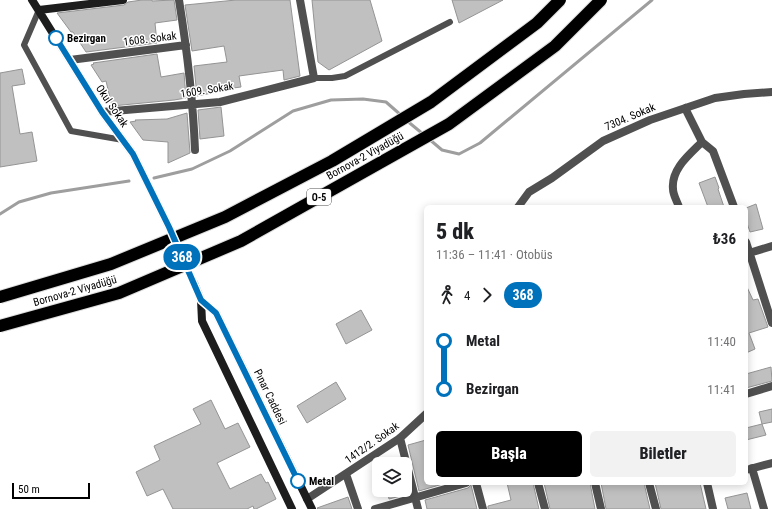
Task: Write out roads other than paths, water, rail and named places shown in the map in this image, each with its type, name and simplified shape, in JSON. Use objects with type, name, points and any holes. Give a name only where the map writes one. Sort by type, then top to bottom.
[{"type":"highway","name":"Bornova-2 Viyadüğü","points":[[0,297],[118,262],[225,217],[332,161],[431,102],[536,23],[560,0]]},
{"type":"highway","name":"Bornova-2 Viyadüğü","points":[[0,326],[119,293],[241,241],[449,124],[555,46],[601,0]]},
{"type":"main road","name":"Okul Sokak","points":[[32,0],[102,112],[133,154],[169,227]]},
{"type":"main road","points":[[39,10],[123,0]]},
{"type":"main road","name":"Pınar Caddesi","points":[[194,283],[201,300],[202,321],[292,509]]},
{"type":"main road","name":"Pınar Caddesi","points":[[201,300],[216,313],[312,509]]},
{"type":"street","points":[[179,0],[193,105],[195,150]]},
{"type":"street","points":[[300,0],[314,78]]},
{"type":"street","name":"1608. Sokak","points":[[70,60],[186,45]]},
{"type":"street","name":"1609. Sokak","points":[[102,112],[220,102],[314,78]]},
{"type":"street","name":"7304. Sokak","points":[[519,205],[529,192],[552,178],[603,141],[650,120],[715,98],[772,92]]},
{"type":"street","points":[[685,108],[702,142],[713,151],[733,205]]},
{"type":"street","points":[[678,205],[673,190],[674,176],[683,161],[702,142]]},
{"type":"street","points":[[772,246],[748,254],[772,323]]},
{"type":"street","points":[[748,393],[772,386]]},
{"type":"street","name":"1412/2. Sokak","points":[[307,499],[400,438],[424,416]]},
{"type":"street","points":[[400,438],[418,509]]},
{"type":"street","points":[[764,509],[749,469],[772,463]]},
{"type":"street","points":[[346,474],[358,509]]},
{"type":"street","points":[[375,509],[459,485]]},
{"type":"street","points":[[477,485],[483,509]]},
{"type":"street","points":[[539,485],[545,509]]},
{"type":"street","points":[[595,485],[601,509]]},
{"type":"street","points":[[650,485],[656,509]]},
{"type":"street","points":[[707,485],[713,509]]},
{"type":"lane","points":[[39,10],[24,45],[71,131],[123,140]]},
{"type":"lane","points":[[314,78],[345,76],[450,22]]},
{"type":"waterway","points":[[429,139],[442,150],[459,154],[480,143],[652,0]]},
{"type":"waterway","points":[[154,178],[192,169],[230,151],[293,111],[331,100],[363,99],[386,102],[402,116]]},
{"type":"waterway","points":[[406,120],[423,134]]},
{"type":"waterway","points":[[0,214],[19,202],[51,193],[129,181]]},
{"type":"tunnel","points":[[169,227],[194,283]]},
{"type":"place","name":"Bezirgan","points":[[56,38]]},
{"type":"place","name":"Metal","points":[[298,481]]}]
